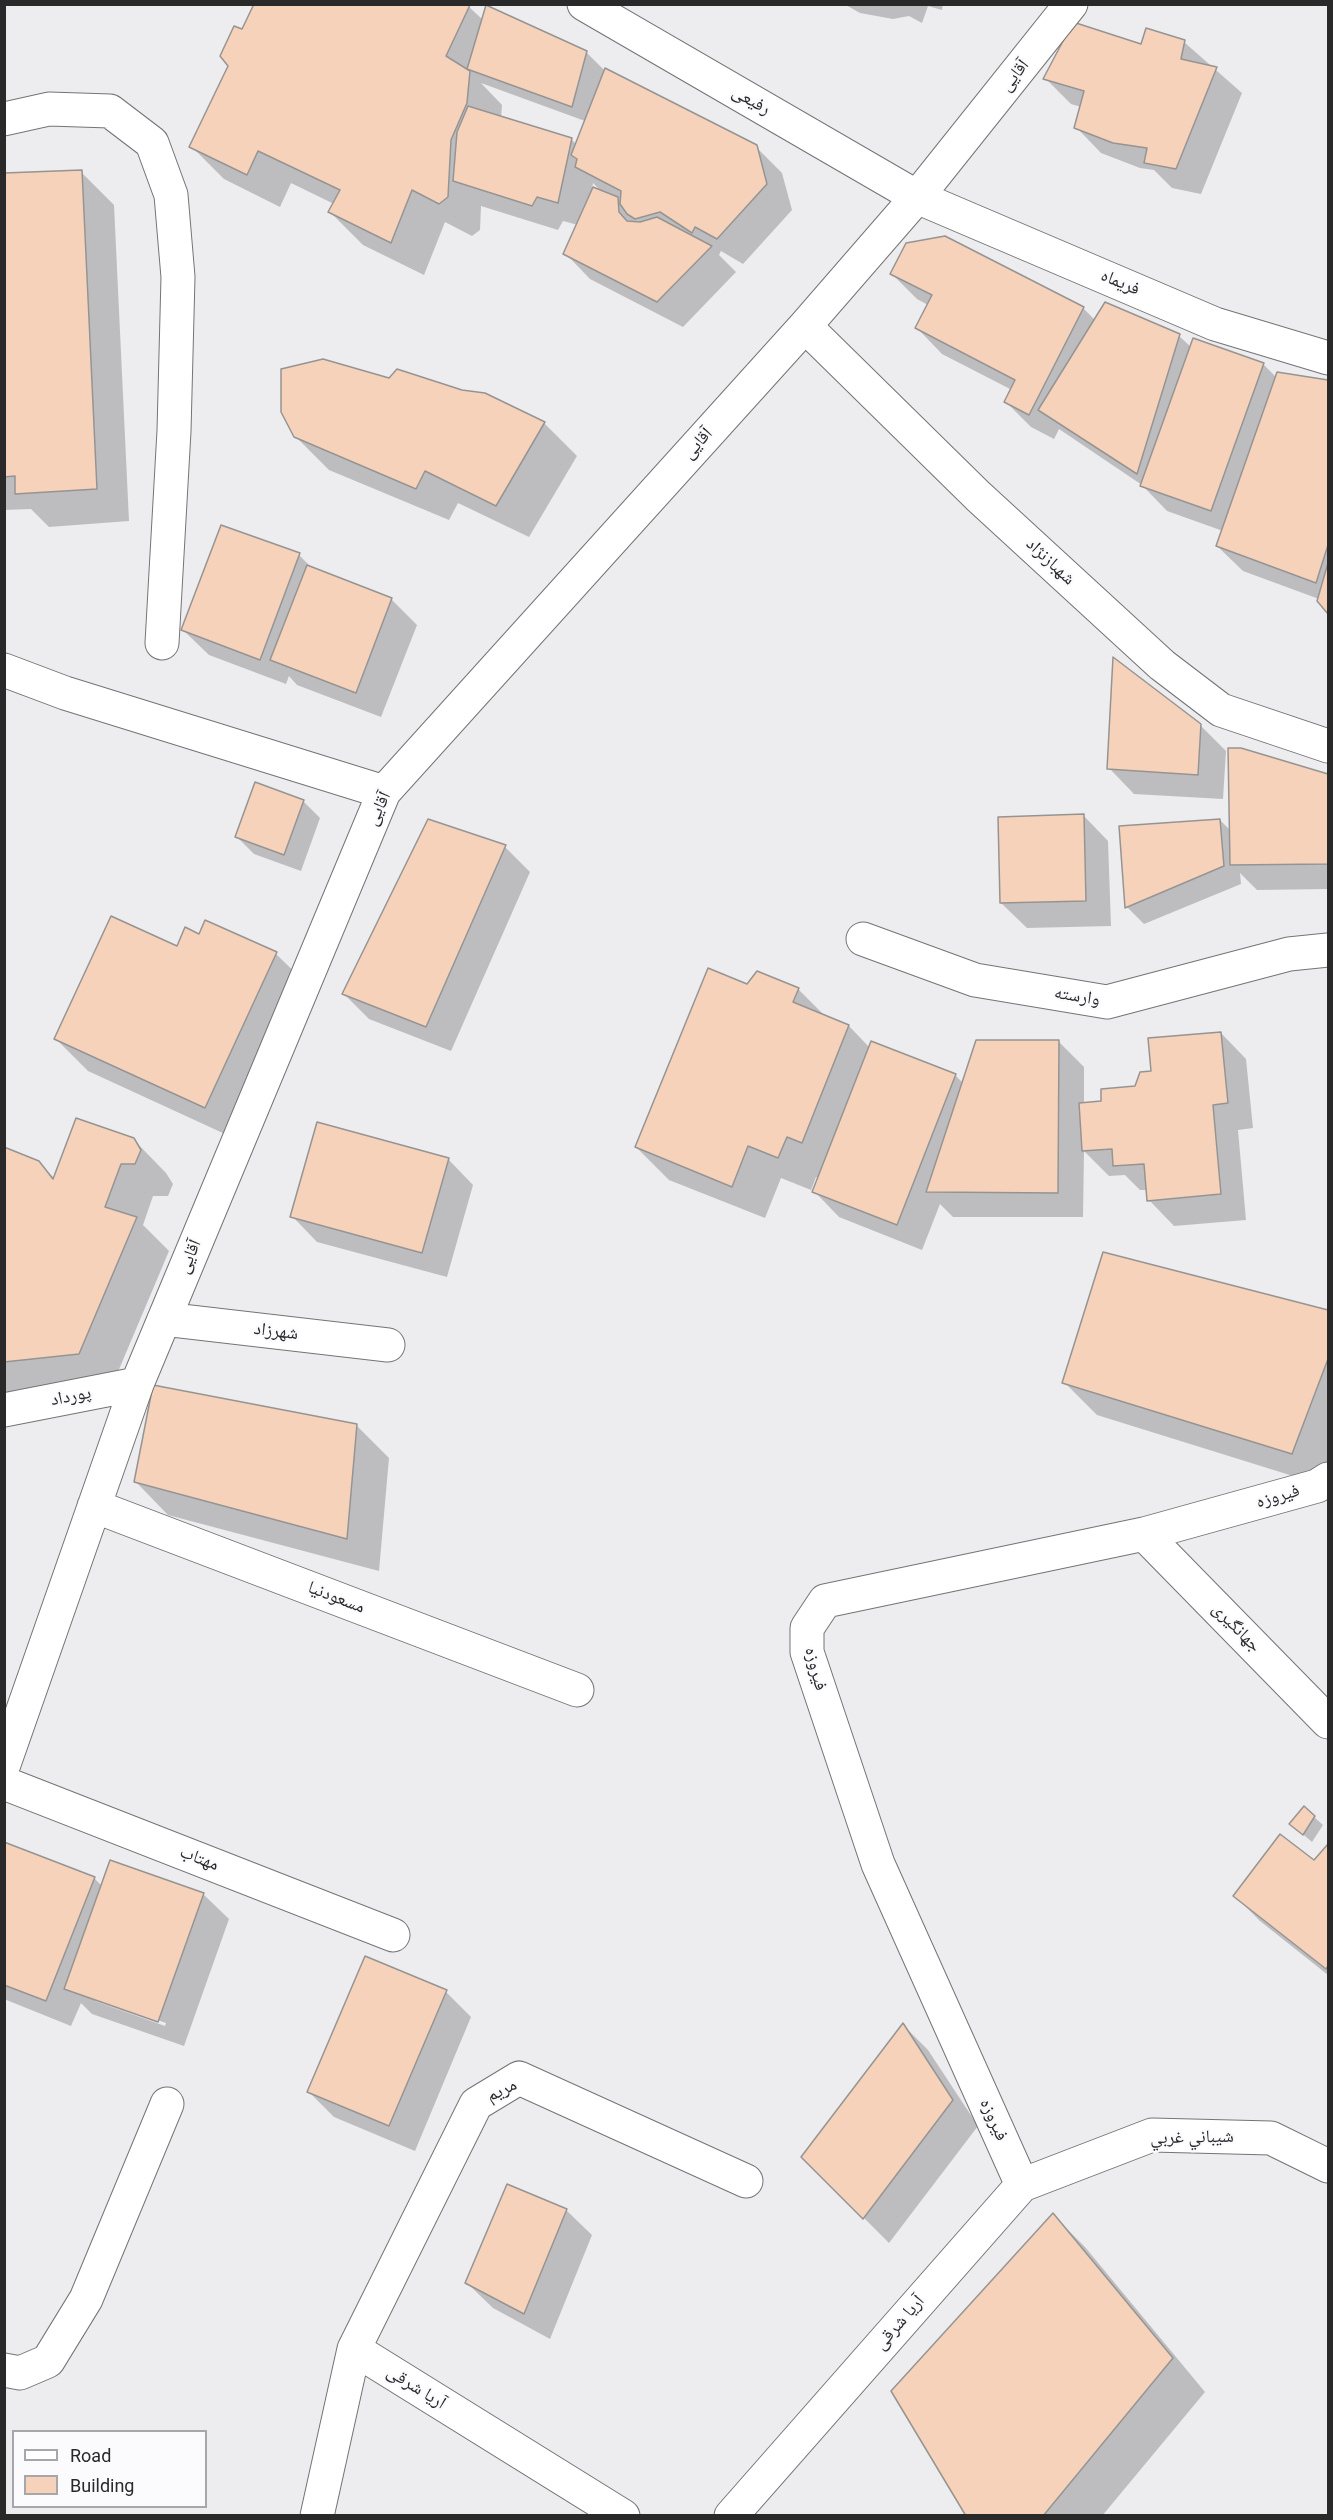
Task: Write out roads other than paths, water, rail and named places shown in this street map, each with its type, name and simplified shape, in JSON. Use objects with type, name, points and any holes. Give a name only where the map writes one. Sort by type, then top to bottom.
[{"type":"street","name":"رفیعی","points":[[584,4],[917,197]]},
{"type":"street","name":"آقایی","points":[[4,1764],[137,1384],[384,792],[805,326],[917,197],[1071,4]]},
{"type":"street","points":[[4,119],[50,109],[110,111],[152,143],[171,195],[178,277],[174,431],[162,643]]},
{"type":"street","name":"فریماه","points":[[917,197],[1215,324],[1329,358]]},
{"type":"street","name":"شهبازنژاد","points":[[805,326],[978,496],[1162,665],[1221,710],[1329,746]]},
{"type":"street","points":[[4,670],[65,693],[384,792]]},
{"type":"street","name":"وارسته","points":[[863,939],[975,980],[1107,1002],[1289,954],[1329,950]]},
{"type":"street","name":"شهرزاد","points":[[164,1319],[388,1345]]},
{"type":"street","name":"پورداد","points":[[4,1410],[137,1384]]},
{"type":"street","name":"فیروزه","points":[[1022,2185],[878,1864],[807,1652],[807,1628],[825,1601],[1144,1534],[1317,1486],[1329,1479]]},
{"type":"street","name":"مسعودنیا","points":[[94,1506],[577,1690]]},
{"type":"street","name":"جهانگیری","points":[[1144,1534],[1329,1722]]},
{"type":"street","name":"مهتاب","points":[[4,1783],[393,1935]]},
{"type":"street","name":"مریم","points":[[354,2349],[476,2104],[519,2078],[746,2181]]},
{"type":"street","points":[[4,2370],[20,2373],[48,2361],[86,2299],[167,2104]]},
{"type":"street","name":"شيباني غربي","points":[[1022,2185],[1152,2135],[1271,2138],[1329,2166]]},
{"type":"street","name":"آریا شرقی","points":[[731,2516],[1022,2185]]},
{"type":"street","points":[[317,2516],[354,2349]]},
{"type":"street","name":"آریا شرقی","points":[[354,2349],[623,2516]]}]
